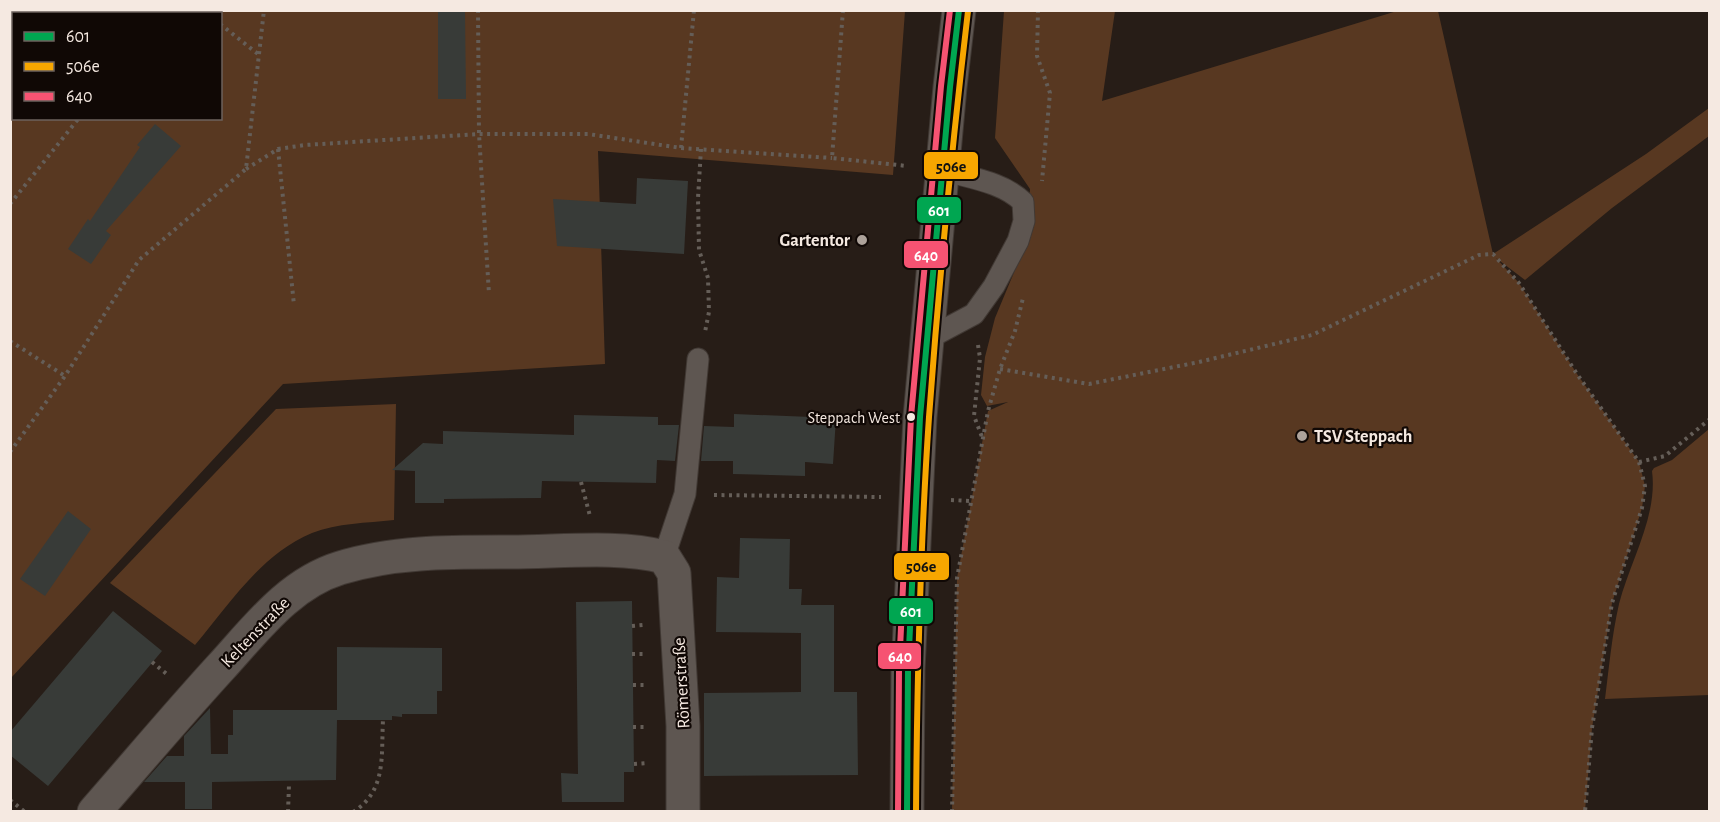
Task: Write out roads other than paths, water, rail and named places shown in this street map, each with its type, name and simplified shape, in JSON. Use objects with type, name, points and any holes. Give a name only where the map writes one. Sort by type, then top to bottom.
[{"type":"street","points":[[907,812],[908,670],[920,417],[959,10]]},
{"type":"street","name":"Keltenstraße","points":[[94,812],[169,724],[291,593],[339,568],[397,557],[456,552],[615,551],[645,552],[664,557]]},
{"type":"street","name":"Römerstraße","points":[[664,557],[674,573],[678,624],[683,726],[683,812]]},
{"type":"lane","points":[[929,338],[974,314],[994,286],[1018,241],[1024,221],[1023,202],[1015,193],[943,170]]},
{"type":"lane","points":[[664,557],[685,494],[698,359]]},
{"type":"place","name":"Gartentor","points":[[862,240]]},
{"type":"place","name":"Steppach West","points":[[911,417]]},
{"type":"place","name":"TSV Steppach","points":[[1302,436]]}]
